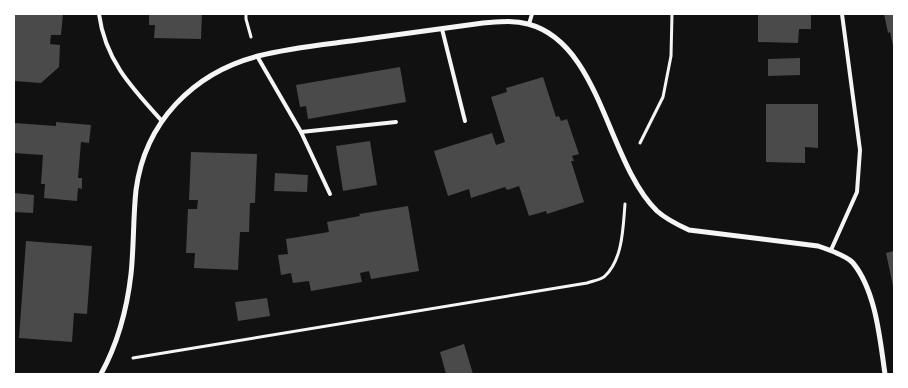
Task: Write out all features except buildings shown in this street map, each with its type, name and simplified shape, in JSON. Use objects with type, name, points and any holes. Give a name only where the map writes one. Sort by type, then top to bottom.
[{"type":"street","points":[[101,374],[108,362],[126,306],[131,273],[136,190],[140,170],[146,150],[162,121],[180,99],[200,82],[234,64],[257,56],[292,49],[483,23],[511,21],[529,24],[547,32],[568,48],[583,69],[639,190],[657,211],[689,230],[818,246],[831,250],[852,262],[864,283],[876,317],[885,374]]},
{"type":"lane","points":[[99,14],[101,29],[112,58],[128,82],[162,121]]},
{"type":"lane","points":[[529,24],[532,14]]},
{"type":"lane","points":[[831,250],[857,192],[860,150],[842,14]]},
{"type":"lane","points":[[442,29],[465,121]]},
{"type":"lane","points":[[257,56],[300,132],[330,194]]},
{"type":"lane","points":[[300,132],[396,122]]},
{"type":"path","points":[[108,362],[587,283],[604,278],[616,261],[622,229],[628,169],[663,97],[671,56],[672,14]]}]
